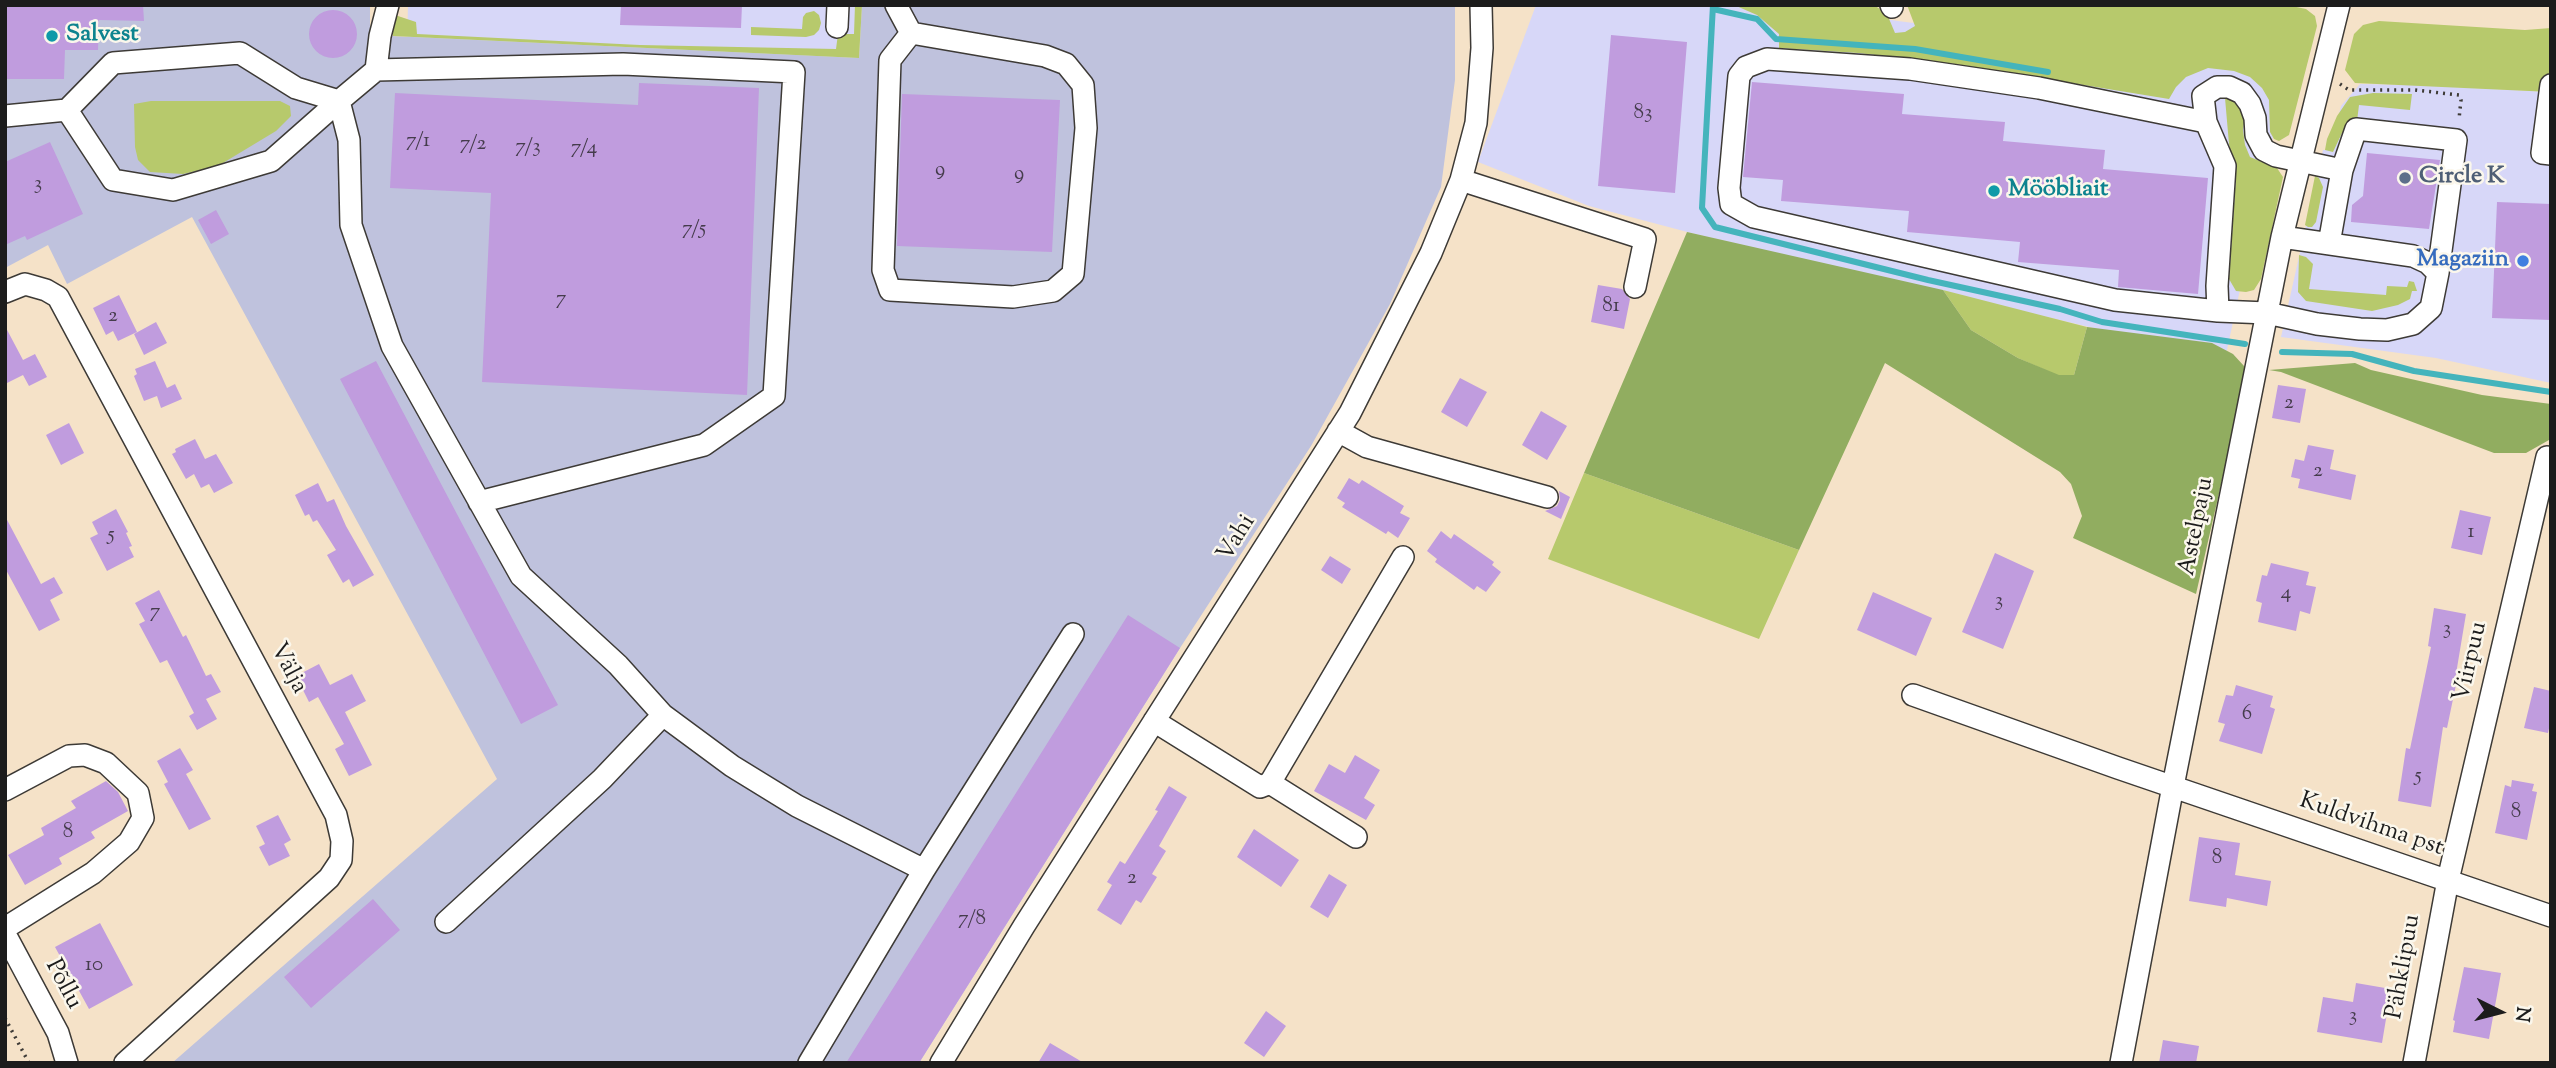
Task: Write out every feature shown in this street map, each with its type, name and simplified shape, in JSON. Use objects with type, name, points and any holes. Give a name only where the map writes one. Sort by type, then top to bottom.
[{"type":"street","points":[[376,70],[380,36],[388,5]]},
{"type":"street","points":[[837,27],[838,5]]},
{"type":"street","points":[[896,5],[911,33]]},
{"type":"street","name":"Vahi","points":[[941,1063],[1024,926],[1350,413],[1431,253],[1461,180],[1476,123],[1482,48],[1481,5]]},
{"type":"street","name":"Astelpaju","points":[[2121,1063],[2282,237],[2339,5]]},
{"type":"street","points":[[911,33],[1045,56],[1066,64],[1083,85],[1086,128],[1073,274],[1053,291],[1013,297],[890,290],[883,270],[890,60],[911,33]]},
{"type":"street","points":[[5,116],[67,110],[113,63],[240,53],[296,88],[339,101]]},
{"type":"street","points":[[2206,122],[2039,88],[1910,69],[1768,59],[1746,66],[1739,76],[1729,188],[1731,205],[1754,217],[2115,300],[2218,311],[2267,313],[2317,324],[2387,330],[2413,324],[2431,308],[2456,140],[2356,129],[2342,170],[2329,244]]},
{"type":"street","points":[[67,110],[113,180],[173,190],[271,161],[376,70],[623,64],[794,72],[774,396],[704,446],[479,502]]},
{"type":"street","points":[[2551,85],[2542,153],[2551,154]]},
{"type":"street","points":[[2218,311],[2217,286],[2225,166],[2206,122],[2203,96],[2217,87],[2229,87],[2242,93],[2250,104],[2255,118],[2256,135],[2264,150],[2276,156],[2342,170]]},
{"type":"street","points":[[339,101],[349,140],[351,225],[392,346],[522,576],[618,665],[663,715],[732,766],[797,806],[924,870]]},
{"type":"street","points":[[1461,180],[1645,239],[1636,287]]},
{"type":"street","points":[[2282,237],[2413,256],[2428,263],[2438,273]]},
{"type":"street","name":"Välja","points":[[5,292],[24,284],[46,290],[58,297],[336,815],[342,841],[341,860],[329,878],[125,1063]]},
{"type":"street","points":[[1338,431],[1367,447],[1547,497]]},
{"type":"street","name":"Viirpuu","points":[[2448,880],[2547,457]]},
{"type":"street","points":[[1154,721],[1260,787],[1270,783],[1403,556]]},
{"type":"street","points":[[808,1063],[924,870],[1073,634]]},
{"type":"street","name":"Kuldvihma pst","points":[[1913,695],[2551,916]]},
{"type":"street","points":[[446,922],[602,779],[663,715]]},
{"type":"street","points":[[5,790],[69,757],[85,754],[106,763],[138,793],[143,818],[129,842],[7,939]]},
{"type":"street","points":[[1270,783],[1356,837]]},
{"type":"street","name":"Pähklipuu","points":[[2414,1063],[2448,880]]},
{"type":"street","name":"Põllu","points":[[7,939],[58,1033],[67,1063]]},
{"type":"path","points":[[2323,74],[2349,90],[2416,90],[2459,95],[2461,100],[2456,140]]},
{"type":"path","points":[[5,1018],[29,1063]]},
{"type":"shaded area","points":[[5,5],[370,5],[370,35],[859,58],[862,5],[1455,5],[1455,80],[1441,187],[1390,304],[1311,446],[1180,648],[919,1063],[172,1063],[497,779],[192,217],[67,284],[48,245],[5,268]]},
{"type":"shaded area","points":[[408,5],[862,5],[859,58],[407,47]]},
{"type":"shaded area","points":[[1536,5],[1795,5],[2287,72],[2225,359],[1695,234],[1589,206],[1478,162]]},
{"type":"shaded area","points":[[2360,84],[2551,92],[2551,383],[2436,358],[2281,337],[2323,150],[2330,150],[2341,106]]},
{"type":"green space","points":[[855,5],[862,5],[859,58],[393,36],[392,17],[395,15],[416,22],[417,34],[640,45],[836,49],[838,34],[854,34]]},
{"type":"green space","points":[[1734,5],[1874,5],[1887,14],[1895,33],[1905,32],[1915,26],[1907,5],[2287,5],[2306,9],[2315,16],[2317,26],[2289,135],[2279,141],[2274,139],[2270,132],[2269,100],[2262,88],[2250,77],[2234,71],[2208,68],[2186,77],[2169,99],[1955,64],[1858,53],[1779,48],[1779,34],[1757,15]]},
{"type":"green space","points":[[814,11],[819,15],[821,23],[814,35],[751,35],[751,27],[802,29],[803,17]]},
{"type":"green space","points":[[2379,21],[2525,30],[2551,28],[2551,92],[2355,83],[2345,70],[2354,34],[2363,25]]},
{"type":"green space","points":[[2373,93],[2412,94],[2410,110],[2359,105],[2357,121],[2342,133],[2333,152],[2325,150],[2337,116],[2350,97]]},
{"type":"green space","points":[[2225,98],[2234,98],[2245,117],[2243,130],[2250,157],[2277,168],[2283,177],[2261,279],[2254,290],[2246,292],[2236,291],[2229,279],[2236,176],[2229,144]]},
{"type":"green space","points":[[151,101],[280,101],[290,106],[291,116],[276,131],[218,166],[183,174],[150,172],[138,160],[134,104]]},
{"type":"green space","points":[[2315,176],[2323,187],[2316,222],[2312,227],[2308,227],[2305,225]]},
{"type":"green space","points":[[1687,232],[1943,290],[1971,330],[2018,358],[2059,375],[2074,375],[2087,327],[2212,343],[2233,354],[2244,366],[2244,384],[2196,594],[2073,538],[2082,516],[2071,484],[2060,472],[1885,363],[1799,550],[1584,473]]},
{"type":"green space","points":[[2299,255],[2306,257],[2313,264],[2309,289],[2386,295],[2387,286],[2407,287],[2409,281],[2414,282],[2417,291],[2412,291],[2410,299],[2398,305],[2372,311],[2306,301],[2298,292]]},
{"type":"green space","points":[[1943,290],[2087,327],[2074,375],[2059,376],[2018,358],[1971,330]]},
{"type":"green space","points":[[2355,363],[2371,370],[2482,395],[2551,404],[2549,440],[2526,453],[2494,453],[2281,372],[2269,370]]},
{"type":"green space","points":[[1584,473],[1799,550],[1759,639],[1548,559]]},
{"type":"building","name":"Salvest","points":[[5,5],[143,5],[144,21],[99,20],[98,50],[65,50],[64,79],[5,79]]},
{"type":"building","points":[[621,5],[742,5],[741,28],[620,25]]},
{"type":"building","points":[[333,10],[350,17],[357,34],[350,51],[333,58],[316,51],[309,34],[316,17]]},
{"type":"building","points":[[1611,35],[1687,42],[1675,193],[1598,186]]},
{"type":"building","name":"Mööbliait","points":[[1752,82],[1904,94],[1902,114],[2005,122],[2003,141],[2105,150],[2103,169],[2208,178],[2198,294],[2118,287],[2119,270],[2018,262],[2020,242],[1907,232],[1909,211],[1781,201],[1783,180],[1743,177]]},
{"type":"building","points":[[639,83],[759,88],[747,395],[482,382],[491,193],[390,188],[395,93],[638,105]]},
{"type":"building","points":[[902,94],[1060,100],[1052,252],[897,246]]},
{"type":"building","points":[[50,142],[83,214],[27,240],[25,236],[5,245],[5,162]]},
{"type":"building","name":"Circle K","points":[[2367,153],[2440,160],[2429,229],[2351,222],[2352,205],[2363,196]]},
{"type":"building","name":"Magaziin","points":[[2497,202],[2551,204],[2551,320],[2492,318]]},
{"type":"building","points":[[216,210],[229,234],[211,244],[198,220]]},
{"type":"building","points":[[1598,285],[1622,289],[1630,299],[1624,329],[1591,322]]},
{"type":"building","points":[[119,295],[137,332],[118,341],[113,331],[106,335],[93,308]]},
{"type":"building","points":[[156,322],[167,343],[144,355],[134,334]]},
{"type":"building","points":[[5,326],[23,360],[35,354],[47,377],[29,386],[23,375],[5,384]]},
{"type":"building","points":[[155,361],[167,388],[175,384],[182,399],[161,408],[157,396],[144,401],[134,376],[137,374],[135,369]]},
{"type":"building","points":[[376,361],[558,705],[521,724],[340,379]]},
{"type":"building","points":[[1460,378],[1487,392],[1467,427],[1441,412]]},
{"type":"building","points":[[2278,385],[2306,389],[2300,423],[2272,418]]},
{"type":"building","points":[[1541,411],[1567,426],[1547,460],[1522,445]]},
{"type":"building","points":[[69,423],[84,453],[61,465],[46,435]]},
{"type":"building","points":[[195,439],[205,459],[216,454],[233,483],[214,493],[209,484],[201,488],[194,474],[186,479],[172,454],[176,452],[175,449]]},
{"type":"building","points":[[2308,445],[2334,450],[2330,469],[2356,475],[2351,500],[2298,488],[2300,479],[2291,477],[2295,459],[2304,461]]},
{"type":"building","points":[[1349,478],[1359,484],[1362,480],[1404,506],[1400,513],[1410,518],[1398,538],[1388,531],[1386,534],[1342,507],[1345,503],[1337,498]]},
{"type":"building","points":[[318,483],[327,502],[334,499],[374,575],[353,587],[349,579],[343,583],[327,555],[336,550],[317,520],[313,522],[309,514],[305,516],[295,495]]},
{"type":"building","points":[[1559,491],[1570,497],[1561,519],[1545,511],[1557,506],[1560,500]]},
{"type":"building","points":[[116,509],[128,532],[126,533],[132,546],[129,547],[134,557],[107,571],[90,538],[98,534],[92,522]]},
{"type":"building","points":[[2460,510],[2491,517],[2482,555],[2451,548]]},
{"type":"building","points":[[5,516],[41,584],[54,577],[63,593],[50,600],[60,620],[39,631],[5,568]]},
{"type":"building","points":[[1441,531],[1451,539],[1454,534],[1494,562],[1492,565],[1501,572],[1486,592],[1477,586],[1474,590],[1435,562],[1437,559],[1427,551]]},
{"type":"building","points":[[1995,553],[2034,571],[2003,649],[1962,632]]},
{"type":"building","points":[[1330,556],[1351,569],[1342,584],[1321,570]]},
{"type":"building","points":[[2271,563],[2309,572],[2306,585],[2316,587],[2310,614],[2300,611],[2296,631],[2258,622],[2262,603],[2256,601],[2262,575],[2267,576]]},
{"type":"building","points":[[159,590],[183,637],[186,635],[206,676],[211,674],[221,692],[206,699],[217,719],[197,730],[189,716],[194,713],[167,660],[160,663],[139,624],[145,621],[135,603]]},
{"type":"building","points":[[1873,592],[1932,618],[1916,656],[1857,630]]},
{"type":"building","points":[[2434,608],[2466,614],[2457,680],[2447,728],[2443,727],[2431,807],[2398,801],[2406,748],[2410,749],[2431,647],[2428,646]]},
{"type":"building","points":[[1128,615],[1180,648],[919,1063],[846,1063]]},
{"type":"building","points":[[319,664],[330,685],[352,674],[366,701],[345,712],[372,765],[349,776],[335,749],[344,744],[318,697],[309,702],[296,676]]},
{"type":"building","points":[[2236,685],[2273,696],[2270,707],[2275,709],[2262,754],[2219,741],[2225,724],[2218,722],[2226,695],[2233,696]]},
{"type":"building","points":[[2534,687],[2551,691],[2548,733],[2524,728]]},
{"type":"building","points":[[180,748],[193,770],[186,774],[211,819],[189,830],[164,784],[168,782],[157,761]]},
{"type":"building","points":[[1355,755],[1380,770],[1364,798],[1375,805],[1366,820],[1314,791],[1329,764],[1345,773]]},
{"type":"building","points":[[2512,780],[2534,784],[2532,791],[2537,792],[2527,840],[2495,833],[2505,785],[2511,787]]},
{"type":"building","points":[[106,781],[118,792],[128,811],[91,832],[95,838],[59,858],[62,864],[25,885],[8,855],[44,835],[41,828],[76,808],[71,801]]},
{"type":"building","points":[[1169,786],[1187,797],[1159,846],[1166,851],[1152,874],[1157,877],[1141,903],[1136,900],[1121,925],[1097,910],[1112,885],[1107,882],[1120,861],[1125,864],[1158,811],[1155,810]]},
{"type":"building","points":[[278,815],[291,840],[284,844],[290,856],[269,866],[259,847],[265,844],[256,826]]},
{"type":"building","points":[[1254,829],[1299,860],[1281,887],[1237,857]]},
{"type":"building","points":[[2199,837],[2240,843],[2235,875],[2271,881],[2267,906],[2227,898],[2226,907],[2189,901]]},
{"type":"building","points":[[1329,874],[1347,885],[1328,918],[1310,907]]},
{"type":"building","points":[[373,899],[400,930],[311,1008],[284,977]]},
{"type":"building","points":[[100,923],[133,985],[89,1009],[55,947]]},
{"type":"building","points":[[2464,967],[2501,973],[2489,1039],[2453,1032]]},
{"type":"building","points":[[2356,983],[2391,989],[2382,1043],[2317,1032],[2323,997],[2353,1002]]},
{"type":"building","points":[[1266,1011],[1286,1026],[1264,1057],[1244,1043]]},
{"type":"building","points":[[2163,1040],[2199,1046],[2196,1063],[2159,1063]]},
{"type":"building","points":[[1050,1043],[1084,1063],[1038,1063]]},
{"type":"waterway","points":[[1713,5],[1702,208],[1715,227],[1928,280],[2060,309],[2102,322],[2245,344]]},
{"type":"waterway","points":[[1713,9],[1757,19],[1776,39],[1915,49],[2048,72]]},
{"type":"waterway","points":[[2282,352],[2352,354],[2414,371],[2551,392]]},
{"type":"place","name":"Salvest","points":[[52,36]]},
{"type":"place","name":"Circle K","points":[[2405,178]]},
{"type":"place","name":"Mööbliait","points":[[1994,191]]},
{"type":"place","name":"Magaziin","points":[[2523,261]]}]
